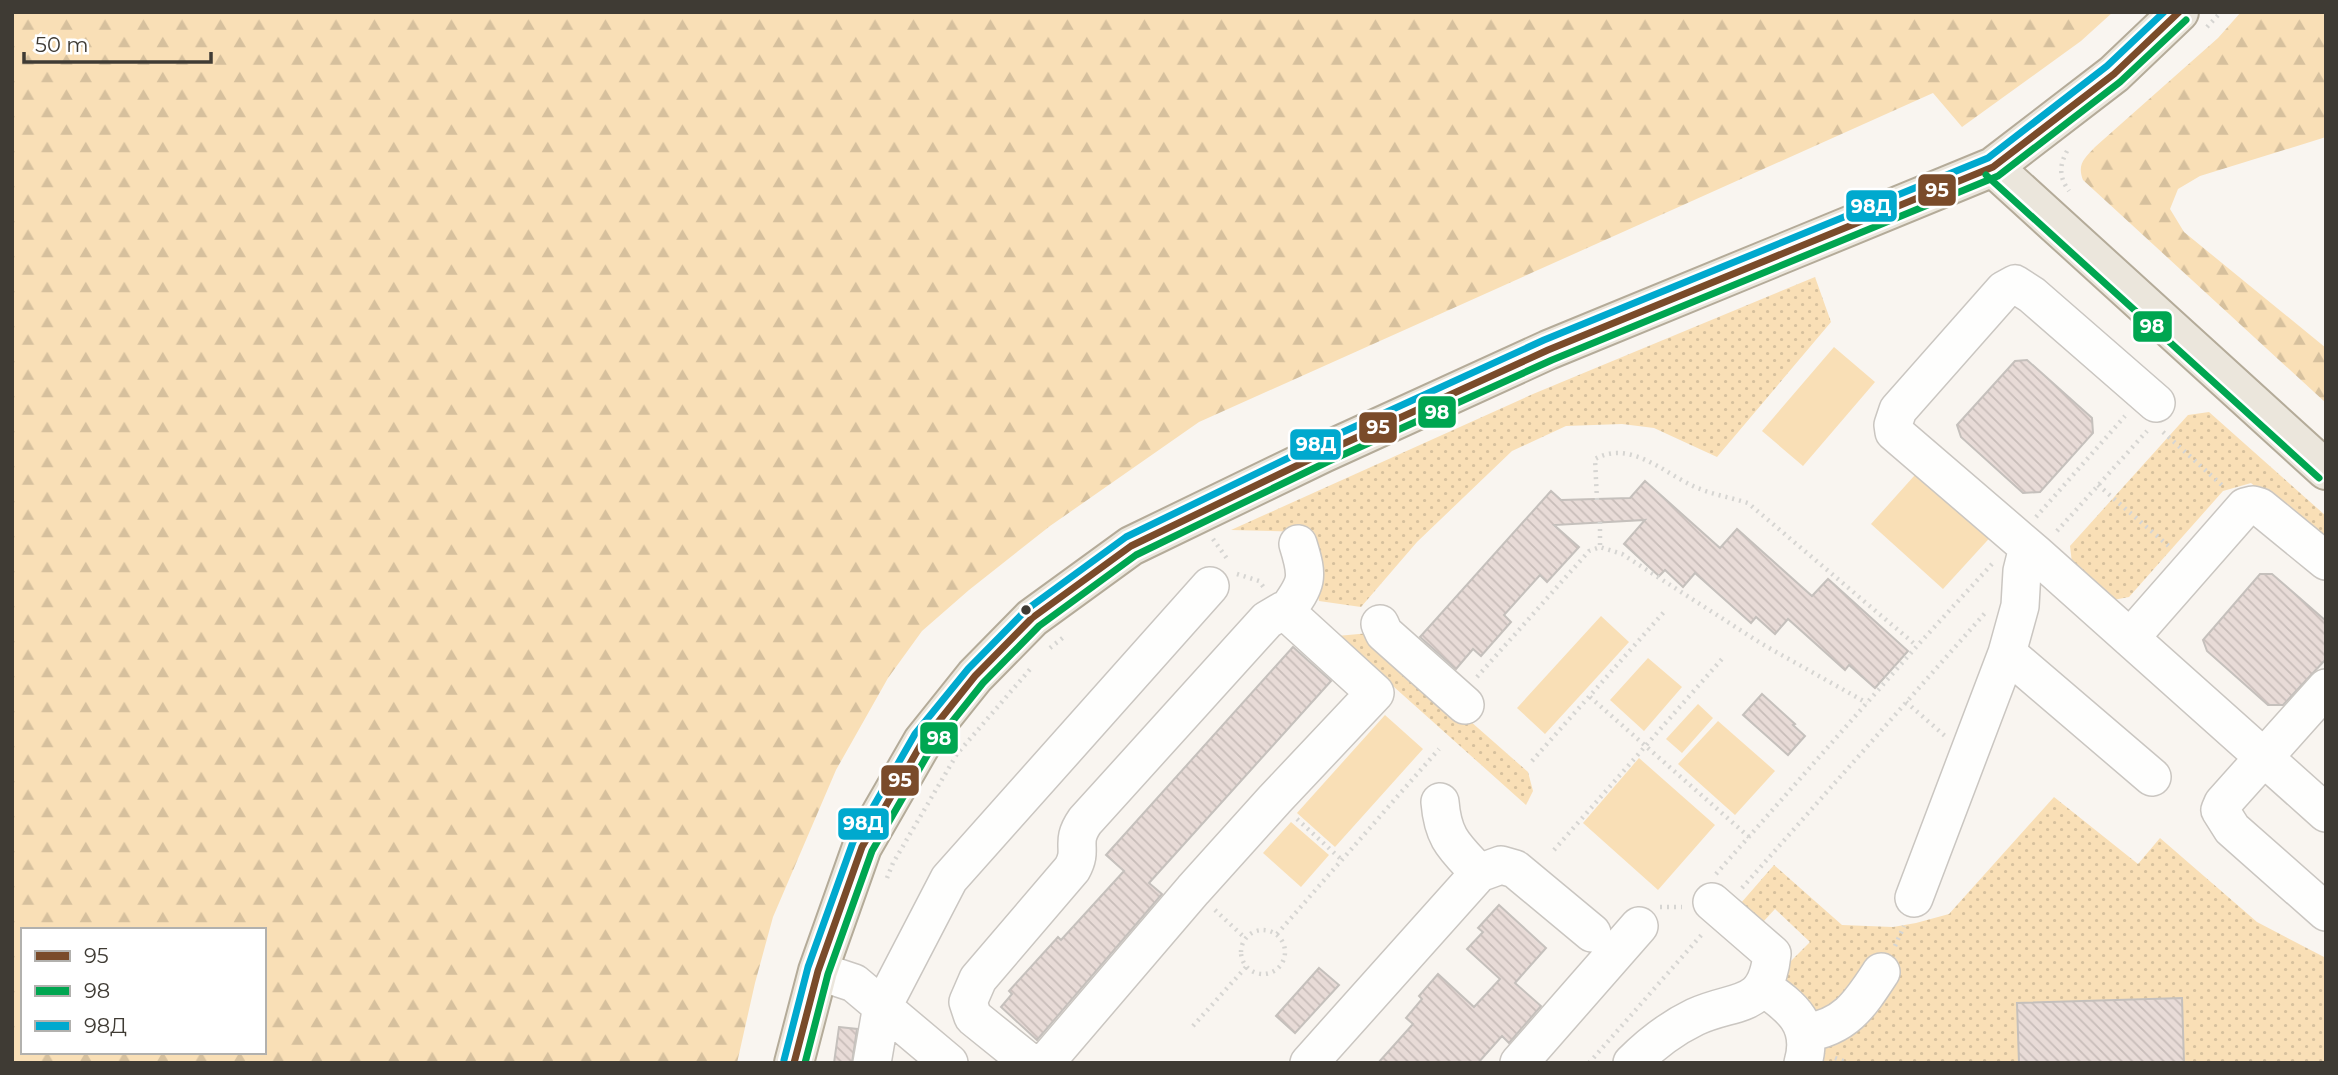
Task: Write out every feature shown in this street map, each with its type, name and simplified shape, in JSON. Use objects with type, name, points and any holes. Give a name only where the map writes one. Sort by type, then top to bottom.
[{"type":"main road","points":[[794,1063],[818,971],[862,847],[923,741],[975,676],[1032,618],[1131,546],[1311,458],[1548,350],[1993,167],[2114,74],[2188,24]]},
{"type":"main road","points":[[1993,167],[2326,470]]},
{"type":"lane","points":[[2151,398],[2015,284],[2004,290],[1898,410],[1893,425],[1894,432],[2326,813]]},
{"type":"lane","points":[[2130,638],[2245,507],[2260,507],[2326,561]]},
{"type":"lane","points":[[1030,1063],[973,1017],[968,1002],[978,979],[1072,869],[1078,858],[1075,838],[1085,821],[1267,620],[1285,611],[1303,589],[1305,566],[1298,544]]},
{"type":"lane","points":[[1914,898],[2007,653],[2020,606],[2022,571],[2027,547]]},
{"type":"lane","points":[[872,1063],[883,1006],[949,879],[1210,586]]},
{"type":"lane","points":[[1045,1063],[1193,890],[1375,693],[1285,611]]},
{"type":"lane","points":[[1380,624],[1384,633],[1462,702]]},
{"type":"lane","points":[[2007,653],[2152,777]]},
{"type":"lane","points":[[2326,688],[2223,803],[2220,810],[2232,829],[2326,912]]},
{"type":"lane","points":[[1440,802],[1441,823],[1449,841],[1479,873]]},
{"type":"lane","points":[[1309,1063],[1479,873],[1501,865],[1515,869],[1592,933]]},
{"type":"lane","points":[[1632,1063],[1666,1035],[1695,1017],[1751,999],[1764,988],[1772,954],[1709,898]]},
{"type":"lane","points":[[1519,1063],[1639,926]]},
{"type":"lane","points":[[818,971],[854,983],[949,1063]]},
{"type":"lane","points":[[1804,1048],[1822,1030],[1839,1022],[1857,1008],[1881,972]]},
{"type":"lane","points":[[1764,988],[1786,1003],[1804,1025],[1804,1048]]},
{"type":"path","points":[[2188,24],[2221,12]]},
{"type":"path","points":[[2068,150],[2060,163],[2062,181],[2073,198]]},
{"type":"path","points":[[2027,547],[2151,398]]},
{"type":"path","points":[[1589,1063],[1709,898],[1749,837],[1917,646],[2098,485],[2153,424],[2245,507]]},
{"type":"path","points":[[1597,500],[1595,459],[1614,454],[1641,456],[1690,485],[1715,495],[1748,503],[1917,646]]},
{"type":"path","points":[[2098,485],[2192,567]]},
{"type":"path","points":[[1600,522],[1600,547]]},
{"type":"path","points":[[1202,540],[1211,536],[1237,574],[1259,581],[1285,611]]},
{"type":"path","points":[[1462,702],[1589,551],[1600,547],[1622,554],[1762,644],[1867,703]]},
{"type":"path","points":[[1639,926],[1659,907],[1680,908],[1709,898],[1906,702],[1986,611]]},
{"type":"path","points":[[1532,761],[1664,612]]},
{"type":"path","points":[[1046,651],[1067,635]]},
{"type":"path","points":[[883,889],[893,863],[957,754],[1038,659]]},
{"type":"path","points":[[1554,850],[1722,659]]},
{"type":"path","points":[[1590,697],[1749,837]]},
{"type":"path","points":[[1906,702],[1968,756]]},
{"type":"path","points":[[1277,934],[1439,750]]},
{"type":"path","points":[[1275,799],[1343,860]]},
{"type":"path","points":[[1193,890],[1245,938]]},
{"type":"path","points":[[1881,972],[1901,934],[1914,898]]},
{"type":"path","points":[[1261,929],[1277,934],[1286,954],[1279,968],[1262,975],[1253,973],[1246,967],[1240,955],[1245,938],[1261,929]]},
{"type":"path","points":[[1192,1026],[1246,967]]},
{"type":"green space","points":[[12,12],[2113,12],[2081,41],[1962,127],[1933,93],[1199,422],[1050,526],[922,631],[888,678],[836,770],[773,917],[737,1063],[12,1063]]},
{"type":"green space","points":[[2241,12],[2326,12],[2326,137],[2200,176],[2178,189],[2170,209],[2184,232],[2326,348],[2326,403],[2083,180],[2081,174],[2083,162],[2095,147],[2218,38]]},
{"type":"green space","points":[[1815,277],[1831,322],[1717,457],[1654,428],[1622,424],[1566,426],[1512,451],[1417,542],[1361,607],[1319,601],[1308,532],[1231,530],[1533,394]]},
{"type":"green space","points":[[1834,347],[1875,382],[1803,466],[1762,431]]},
{"type":"green space","points":[[2209,412],[2326,516],[2326,549],[2251,483],[2223,491],[2129,597],[2113,600],[2072,563],[2070,546],[2188,415]]},
{"type":"green space","points":[[1923,466],[1996,531],[1943,589],[1871,524]]},
{"type":"green space","points":[[1601,616],[1629,642],[1545,734],[1517,708]]},
{"type":"green space","points":[[1370,633],[1528,772],[1533,791],[1526,805],[1337,636]]},
{"type":"green space","points":[[1648,658],[1682,687],[1644,731],[1610,700]]},
{"type":"green space","points":[[1698,704],[1713,718],[1682,753],[1666,739]]},
{"type":"green space","points":[[1385,715],[1423,749],[1335,847],[1297,813]]},
{"type":"green space","points":[[1718,721],[1775,771],[1735,815],[1678,764]]},
{"type":"green space","points":[[1639,758],[1715,825],[1658,890],[1583,823]]},
{"type":"green space","points":[[2054,797],[2138,864],[2160,838],[2257,922],[2326,958],[2326,1063],[1815,1063],[1817,1045],[1851,1001],[1817,1019],[1781,983],[1788,964],[1810,942],[1775,909],[1763,922],[1756,921],[1741,903],[1774,865],[1842,925],[1893,927],[1916,923],[1949,914]]},
{"type":"green space","points":[[1291,822],[1329,855],[1301,887],[1263,853]]},
{"type":"building","points":[[2027,360],[2092,418],[2093,433],[2040,492],[2023,493],[1961,437],[1957,425],[2015,361]]},
{"type":"building","points":[[1645,481],[1720,548],[1737,529],[1812,596],[1828,579],[1908,651],[1875,688],[1849,665],[1845,670],[1788,619],[1775,634],[1756,617],[1751,623],[1695,573],[1683,587],[1665,570],[1659,576],[1624,544],[1645,520],[1554,525],[1579,547],[1547,582],[1540,575],[1504,615],[1511,622],[1481,656],[1473,649],[1456,669],[1420,637],[1551,491],[1561,500],[1630,498]]},
{"type":"building","points":[[2260,574],[2272,574],[2326,621],[2326,659],[2283,705],[2268,705],[2207,651],[2203,640]]},
{"type":"building","points":[[1293,647],[1331,681],[1149,883],[1162,894],[1037,1040],[1001,1007],[1012,994],[1009,991],[1058,937],[1061,940],[1124,871],[1106,855]]},
{"type":"building","points":[[1762,694],[1805,736],[1788,755],[1743,715]]},
{"type":"building","points":[[1499,905],[1546,948],[1515,983],[1541,1006],[1509,1043],[1502,1036],[1478,1063],[1378,1063],[1413,1024],[1406,1018],[1422,999],[1419,996],[1438,974],[1474,1007],[1500,979],[1467,949],[1483,932],[1478,928]]},
{"type":"building","points":[[1319,968],[1339,985],[1295,1033],[1276,1016]]},
{"type":"building","points":[[2182,998],[2184,1063],[2019,1063],[2017,1003]]},
{"type":"building","points":[[839,1027],[857,1029],[852,1063],[834,1063]]},
{"type":"transit line","name":"98Д","points":[[784,1060],[808,967],[853,842],[915,734],[968,669],[1026,610],[1126,537],[1319,443],[1544,340],[1988,158],[2107,66],[2164,12]]},
{"type":"transit line","name":"95","points":[[794,1063],[818,971],[862,847],[923,741],[975,676],[1032,618],[1131,546],[1323,453],[1548,350],[1993,167],[2114,74],[2179,12]]},
{"type":"transit line","name":"98","points":[[805,1063],[828,974],[872,851],[932,747],[983,683],[1039,626],[1136,555],[1327,462],[1552,360],[1998,176],[2120,82],[2186,20]]},
{"type":"transit line","name":"98","points":[[1986,175],[2319,478]]}]
